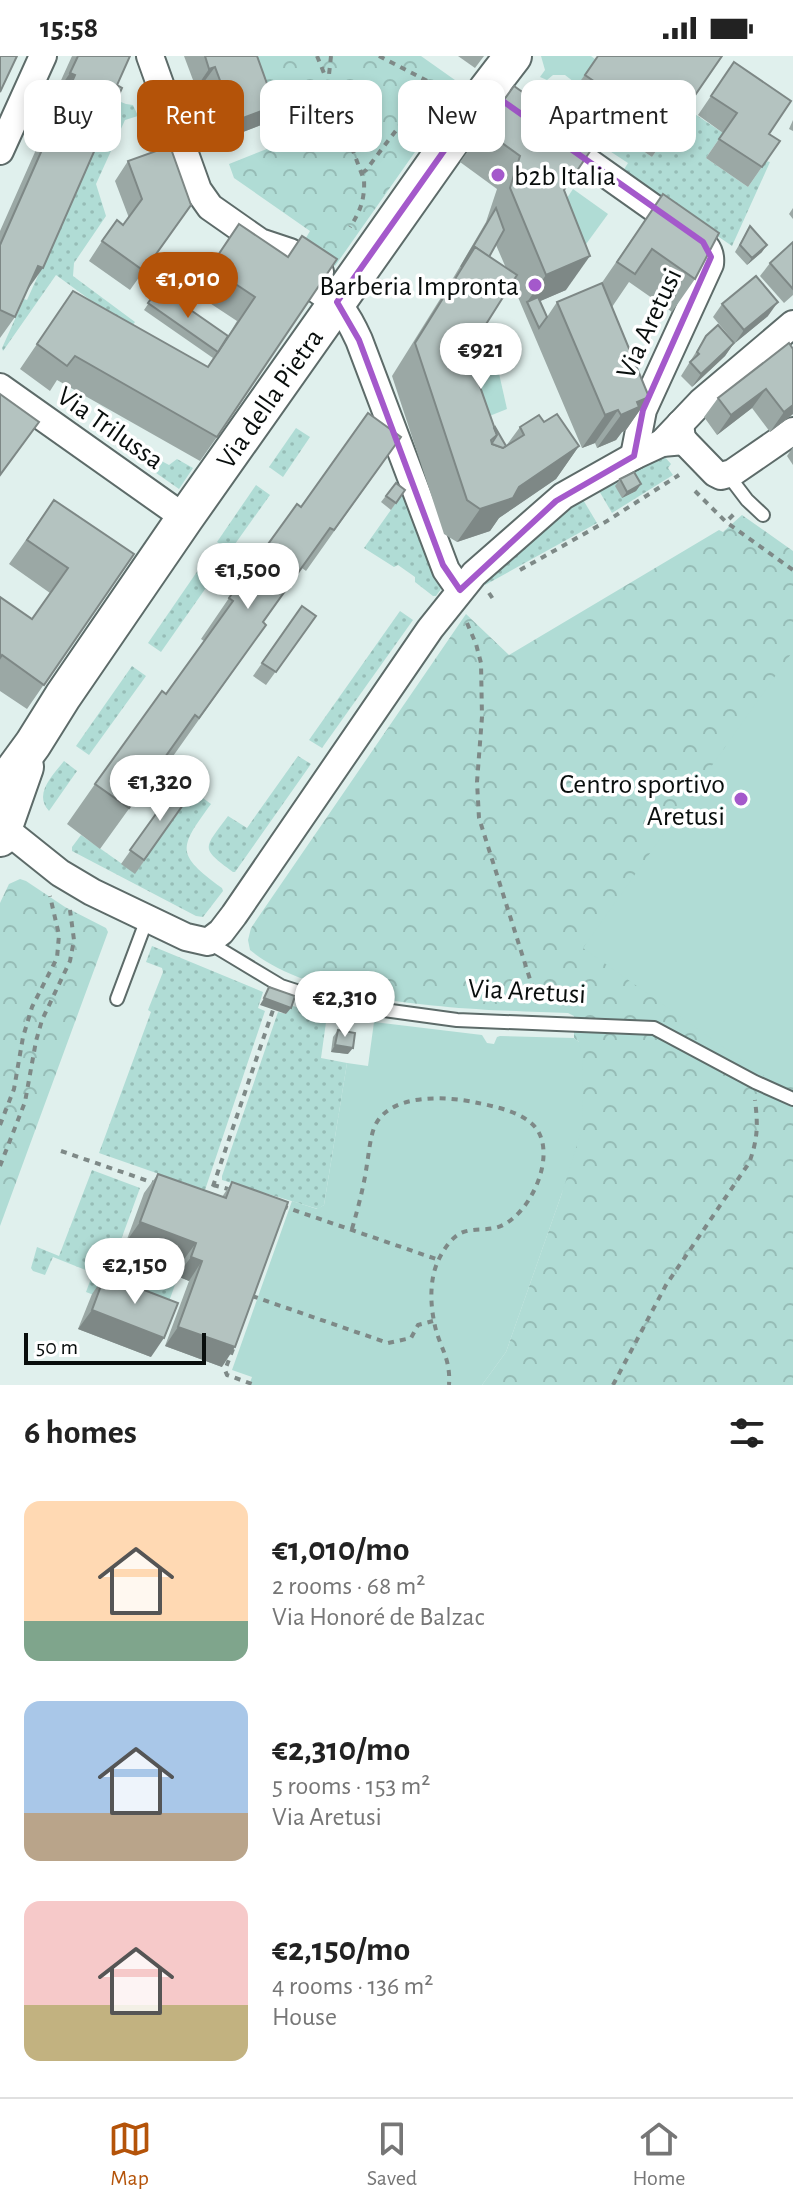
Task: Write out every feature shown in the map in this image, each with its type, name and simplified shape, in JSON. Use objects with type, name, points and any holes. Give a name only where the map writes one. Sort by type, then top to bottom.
[{"type":"main road","name":"Via della Pietra","points":[[480,80],[513,56]]},
{"type":"main road","name":"Via della Pietra","points":[[0,789],[185,518],[428,152]]},
{"type":"main road","name":"Via della Pietra","points":[[1,830],[33,744]]},
{"type":"street","points":[[0,151],[43,56]]},
{"type":"street","points":[[150,56],[202,197],[210,207],[260,242],[281,266]]},
{"type":"street","name":"Via Aretusi","points":[[505,108],[703,242],[711,257],[643,410],[634,456]]},
{"type":"street","points":[[260,242],[290,252],[333,293],[346,313],[446,570],[462,603]]},
{"type":"street","points":[[208,942],[221,932],[234,915],[430,629],[462,603],[480,568],[556,501],[675,436],[701,402],[793,324]]},
{"type":"street","name":"Via Trilussa","points":[[0,387],[185,518]]},
{"type":"street","points":[[675,436],[721,476],[728,475],[793,431]]},
{"type":"street","name":"Via Aretusi","points":[[1,830],[92,892],[186,937],[208,942]]},
{"type":"lane","points":[[728,475],[763,515]]},
{"type":"lane","points":[[117,999],[147,919]]},
{"type":"lane","name":"Via Aretusi","points":[[208,942],[281,986],[347,1005],[457,1020],[654,1028],[793,1099]]},
{"type":"path","points":[[317,56],[326,80]]},
{"type":"path","points":[[328,80],[331,56]]},
{"type":"path","points":[[379,56],[425,80]]},
{"type":"path","points":[[362,173],[398,128]]},
{"type":"path","points":[[350,229],[364,199],[362,173],[354,152]]},
{"type":"path","points":[[513,573],[607,521],[679,475]]},
{"type":"path","points":[[726,522],[793,570]]},
{"type":"path","points":[[462,603],[481,663],[482,717],[477,782],[479,818],[534,992],[540,1024]]},
{"type":"path","points":[[0,1125],[14,1089],[32,1007],[57,958],[59,935],[50,891]]},
{"type":"path","points":[[0,1166],[25,1102],[42,1020],[70,961],[74,940],[70,903]]},
{"type":"path","points":[[207,1201],[273,1010]]},
{"type":"path","points":[[613,1385],[666,1285],[749,1163],[757,1142],[755,1082]]},
{"type":"path","points":[[352,1229],[375,1126],[385,1112],[418,1099],[464,1100],[510,1112],[538,1130],[544,1157],[535,1189],[519,1215],[494,1229],[462,1232],[452,1239],[439,1260],[432,1286],[434,1321],[449,1362],[449,1385]]},
{"type":"path","points":[[61,1151],[164,1186]]},
{"type":"path","points":[[213,1184],[242,1194]]},
{"type":"path","points":[[270,1203],[439,1260]]},
{"type":"path","points":[[252,1296],[388,1343],[411,1338],[418,1325],[434,1321]]},
{"type":"path","points":[[236,1340],[225,1370],[227,1375],[255,1385]]},
{"type":"highlighted area","points":[[487,90],[703,242],[711,257],[643,410],[634,456],[556,501],[460,590],[443,565],[359,340],[337,302]]},
{"type":"green space","points":[[251,56],[421,56],[455,80],[398,80],[398,152],[415,152],[335,266],[303,243],[310,231],[234,178],[229,164],[260,152],[382,152],[382,80],[260,81]]},
{"type":"green space","points":[[541,56],[591,56],[596,60],[582,80],[553,75],[547,80],[540,77],[545,70]]},
{"type":"green space","points":[[121,102],[133,105],[137,114],[125,120],[121,129]]},
{"type":"green space","points":[[696,115],[723,133],[706,158],[748,187],[766,161],[770,162],[732,246],[623,171],[628,163],[611,152],[644,152],[652,157],[655,152],[696,152]]},
{"type":"green space","points":[[94,152],[110,152],[96,184],[106,216],[74,263],[73,276],[135,322],[130,329],[56,275],[3,351],[24,299],[27,300]]},
{"type":"green space","points":[[573,189],[608,214],[573,262],[555,216]]},
{"type":"green space","points":[[489,329],[507,409],[472,423],[460,377]]},
{"type":"green space","points":[[296,428],[310,437],[283,477],[269,467]]},
{"type":"green space","points":[[113,435],[169,465],[177,459],[193,468],[179,489],[109,440]]},
{"type":"green space","points":[[664,456],[671,464],[668,468],[673,475],[612,513],[598,489]]},
{"type":"green space","points":[[400,477],[443,586],[436,596],[415,582],[415,577],[398,565],[394,567],[364,548],[400,497],[391,489]]},
{"type":"green space","points":[[256,485],[270,495],[230,551],[217,542]]},
{"type":"green space","points":[[582,498],[597,523],[485,585],[483,582],[571,504]]},
{"type":"green space","points":[[742,515],[793,551],[793,1385],[482,1385],[506,1352],[562,1193],[579,1042],[574,1038],[574,1016],[568,1013],[402,1002],[316,983],[280,969],[250,950],[248,940],[251,928],[466,614],[509,655],[719,530],[723,532]]},
{"type":"green space","points":[[203,563],[217,572],[161,652],[148,643]]},
{"type":"green space","points":[[400,611],[413,620],[322,748],[309,740]]},
{"type":"green space","name":"Centro sportivo Aretusi","points":[[793,651],[793,1087],[777,1085],[583,948]]},
{"type":"green space","points":[[132,666],[146,676],[89,755],[76,746]]},
{"type":"green space","points":[[298,756],[311,764],[233,872],[210,852],[210,842],[228,816],[247,828]]},
{"type":"green space","points":[[64,761],[77,771],[49,811],[43,798],[44,791]]},
{"type":"green space","points":[[196,793],[211,804],[192,831],[187,850],[196,867],[223,891],[203,917],[72,851],[81,835],[135,873],[191,795]]},
{"type":"green space","points":[[20,879],[108,932],[0,1226],[0,903],[9,884]]},
{"type":"green space","points":[[152,946],[263,992],[258,1008],[265,1011],[205,1190],[99,1153],[163,972],[162,968],[146,962]]},
{"type":"green space","points":[[289,1005],[327,1015],[321,1058],[347,1063],[324,1205],[318,1209],[222,1180],[278,1012],[286,1014]]},
{"type":"green space","points":[[374,1022],[482,1035],[487,1043],[494,1044],[500,1036],[574,1038],[579,1042],[583,1062],[582,1129],[562,1193],[506,1352],[482,1385],[249,1385],[252,1377],[232,1370],[292,1201],[317,1209],[324,1205],[347,1063],[368,1066]]},
{"type":"green space","points":[[92,1170],[140,1188],[118,1248],[140,1259],[143,1256],[170,1265],[166,1278],[176,1282],[167,1307],[99,1297],[86,1292],[93,1273],[53,1257],[45,1275],[31,1268],[37,1247],[59,1256]]},
{"type":"building","points":[[0,56],[17,56],[0,92]]},
{"type":"building","points":[[78,56],[130,56],[119,80],[73,80],[75,75],[70,73]]},
{"type":"building","points":[[205,56],[257,56],[266,80],[260,80],[260,112],[244,118],[244,80],[220,80],[215,67],[209,69]]},
{"type":"building","points":[[598,56],[722,56],[696,94],[696,80],[592,80],[585,75]]},
{"type":"building","points":[[734,62],[791,101],[769,134],[780,141],[762,167],[719,139],[737,113],[711,96]]},
{"type":"building","points":[[514,86],[521,91],[521,152],[590,152],[564,190],[590,256],[546,275],[510,188],[520,156],[505,145],[505,98]]},
{"type":"building","points":[[41,152],[94,152],[43,268],[38,266],[15,317],[0,310],[0,245]]},
{"type":"building","points":[[153,152],[172,152],[191,205],[144,271],[102,241],[117,220],[123,225],[142,199],[128,161]]},
{"type":"building","points":[[663,194],[719,233],[695,279],[652,249],[635,274],[617,262]]},
{"type":"building","points":[[496,208],[504,230],[489,257],[475,247],[461,267]]},
{"type":"building","points":[[239,224],[288,257],[302,236],[337,259],[217,437],[75,356],[67,366],[37,344],[73,291],[208,367],[255,297],[210,267]]},
{"type":"building","points":[[750,226],[767,245],[752,258],[740,245]]},
{"type":"building","points":[[793,242],[793,289],[770,263]]},
{"type":"building","points":[[475,247],[517,275],[471,348],[471,361],[497,435],[491,440],[492,444],[503,448],[524,435],[520,427],[539,415],[544,422],[557,414],[579,446],[519,487],[513,498],[480,509],[467,500],[415,343]]},
{"type":"building","points":[[756,276],[778,302],[744,330],[722,304]]},
{"type":"building","points":[[602,283],[649,397],[637,402],[639,407],[621,415],[618,410],[605,415],[557,302]]},
{"type":"building","points":[[159,288],[228,336],[218,352],[148,303]]},
{"type":"building","points":[[538,297],[547,317],[539,328],[527,302]]},
{"type":"building","points":[[718,325],[734,343],[701,374],[690,362],[699,354],[697,352],[706,336]]},
{"type":"building","points":[[789,343],[793,349],[793,405],[784,412],[766,389],[731,415],[718,398]]},
{"type":"building","points":[[0,394],[39,422],[0,475]]},
{"type":"building","points":[[368,413],[401,437],[334,530],[330,528],[263,622],[266,625],[199,718],[195,715],[129,808],[95,784],[162,691],[166,694],[233,601],[229,598],[297,504],[301,507]]},
{"type":"building","points":[[495,427],[506,446],[503,448],[492,444],[497,435]]},
{"type":"building","points":[[634,472],[641,484],[627,492],[620,479]]},
{"type":"building","points":[[396,483],[405,490],[396,503],[386,496]]},
{"type":"building","points":[[54,500],[134,554],[44,685],[2,655],[0,658],[0,597],[32,619],[68,568],[27,540]]},
{"type":"building","points":[[302,606],[316,616],[276,672],[262,663]]},
{"type":"building","points":[[176,786],[190,795],[144,860],[130,850]]},
{"type":"building","points":[[269,987],[295,996],[291,1008],[264,998]]},
{"type":"building","points":[[338,1030],[355,1033],[353,1048],[335,1045]]},
{"type":"building","points":[[158,1174],[226,1198],[232,1182],[288,1202],[235,1347],[178,1327],[202,1261],[191,1257],[196,1243],[140,1222]]},
{"type":"building","points":[[105,1275],[178,1303],[164,1338],[92,1310]]},
{"type":"place","name":"b2b Italia","points":[[498,175]]},
{"type":"place","name":"Barberia Impronta","points":[[535,285]]},
{"type":"place","name":"Centro sportivo Aretusi","points":[[741,799]]}]
